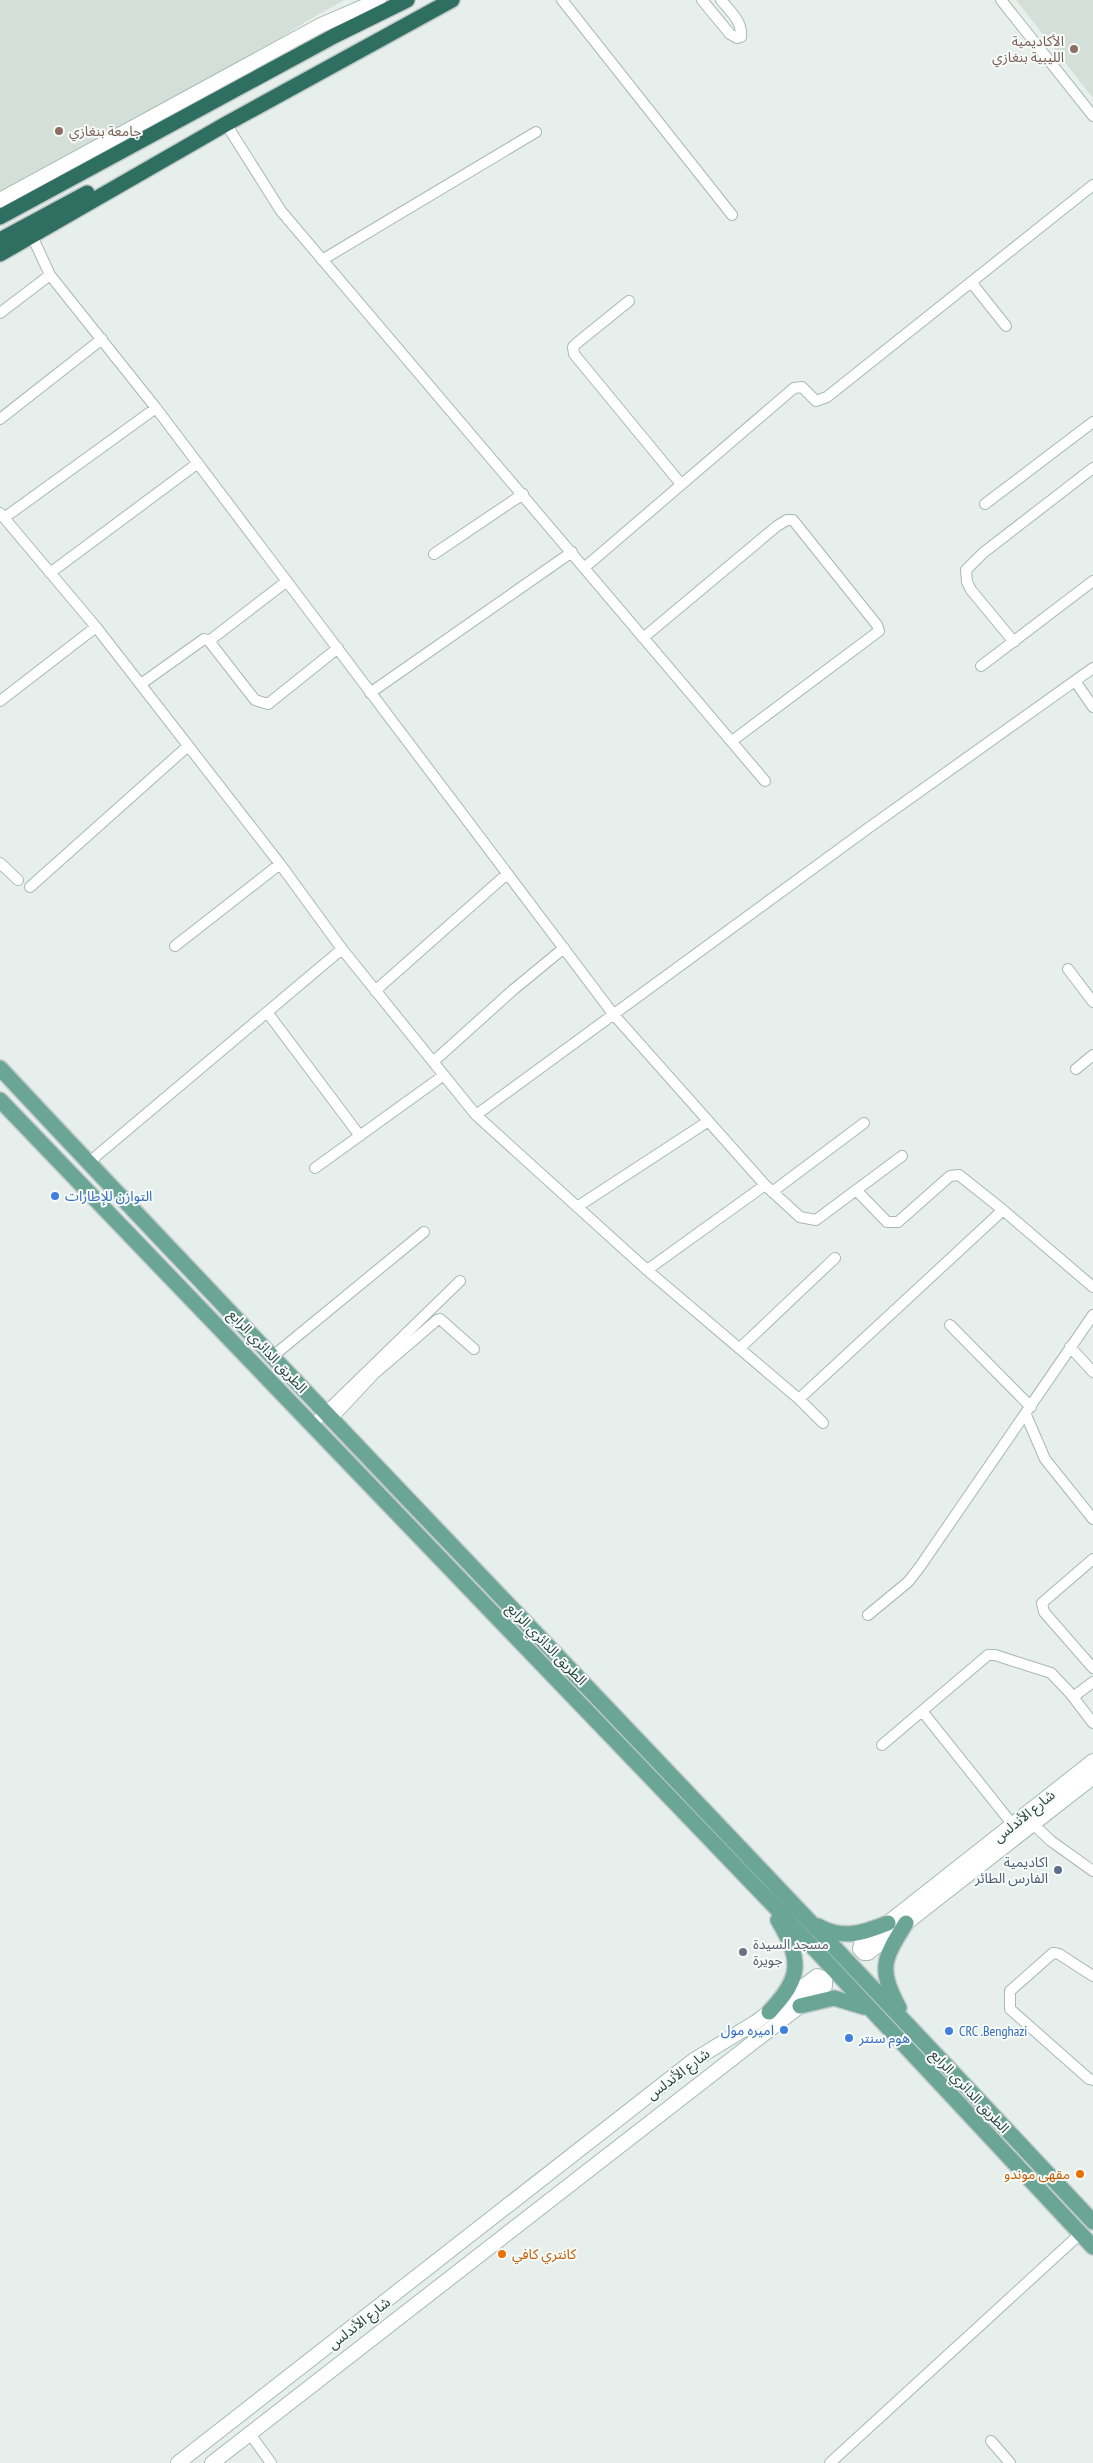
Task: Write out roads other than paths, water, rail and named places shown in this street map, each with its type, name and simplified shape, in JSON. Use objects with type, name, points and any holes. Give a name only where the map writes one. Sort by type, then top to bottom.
[{"type":"highway","points":[[0,217],[334,36],[407,0]]},
{"type":"highway","points":[[0,254],[226,124],[452,0]]},
{"type":"highway","points":[[0,240],[88,192],[148,169]]},
{"type":"main road","points":[[0,200],[320,25],[379,0]]},
{"type":"main road","name":"الطريق الدائري الرابع","points":[[0,1068],[88,1163],[905,2020],[1093,2222]]},
{"type":"main road","name":"الطريق الدائري الرابع","points":[[0,1100],[764,1894],[869,2009],[1093,2247]]},
{"type":"main road","points":[[115,1220],[122,1221],[128,1219],[132,1208]]},
{"type":"main road","name":"شارع الأندلس","points":[[1092,1769],[1034,1825],[868,1953],[864,1953],[860,1949],[861,1944],[1013,1825],[1092,1769]]},
{"type":"main road","points":[[764,1894],[790,1941],[796,1963],[791,1986],[769,2012]]},
{"type":"main road","points":[[808,1920],[828,1931],[844,1935],[861,1934],[888,1923]]},
{"type":"main road","points":[[905,2020],[886,1982],[885,1968],[887,1956],[906,1923]]},
{"type":"main road","name":"شارع الأندلس","points":[[178,2463],[626,2113],[707,2052],[743,2031],[817,1976],[825,1979],[825,1986],[800,2006],[212,2463]]},
{"type":"main road","points":[[800,2006],[834,1998],[869,2009]]},
{"type":"main road","points":[[626,2113],[639,2131]]},
{"type":"street","points":[[562,0],[732,215]]},
{"type":"street","points":[[702,0],[730,34],[737,38],[741,37],[742,30],[738,22],[721,0]]},
{"type":"street","points":[[1000,0],[1093,116]]},
{"type":"street","points":[[226,124],[281,211],[765,781]]},
{"type":"street","points":[[322,260],[536,132]]},
{"type":"street","points":[[584,568],[794,388],[801,386],[816,401],[822,400],[1093,185]]},
{"type":"street","points":[[32,236],[50,275],[198,463],[614,1015],[707,1122],[768,1188],[800,1217],[816,1220],[902,1156]]},
{"type":"street","points":[[0,313],[50,275]]},
{"type":"street","points":[[971,282],[1006,326]]},
{"type":"street","points":[[629,301],[577,343],[573,347],[574,354],[681,484]]},
{"type":"street","points":[[0,419],[102,339]]},
{"type":"street","points":[[156,408],[2,516],[96,627],[280,864],[342,949],[476,1116],[647,1270],[799,1399],[823,1423]]},
{"type":"street","points":[[985,504],[1093,422]]},
{"type":"street","points":[[50,573],[198,463]]},
{"type":"street","points":[[1014,642],[971,590],[967,582],[966,570],[983,553],[1093,468]]},
{"type":"street","points":[[434,554],[523,494]]},
{"type":"street","points":[[643,638],[776,526],[787,520],[793,520],[877,625],[879,631],[732,741]]},
{"type":"street","points":[[370,693],[572,552]]},
{"type":"street","points":[[209,641],[287,581]]},
{"type":"street","points":[[981,666],[1093,581]]},
{"type":"street","points":[[0,701],[96,627]]},
{"type":"street","points":[[141,684],[204,639],[209,641],[255,700],[262,704],[268,704],[338,648]]},
{"type":"street","points":[[476,1116],[867,829],[1093,668]]},
{"type":"street","points":[[1075,681],[1093,707]]},
{"type":"street","points":[[30,887],[188,746]]},
{"type":"street","points":[[0,863],[18,880]]},
{"type":"street","points":[[175,946],[280,864]]},
{"type":"street","points":[[375,991],[507,874]]},
{"type":"street","points":[[433,1062],[513,990],[564,948]]},
{"type":"street","points":[[88,1163],[342,949]]},
{"type":"street","points":[[1068,969],[1093,1002]]},
{"type":"street","points":[[267,1012],[360,1136]]},
{"type":"street","points":[[1076,1069],[1093,1055]]},
{"type":"street","points":[[315,1168],[444,1075]]},
{"type":"street","points":[[577,1207],[707,1122]]},
{"type":"street","points":[[647,1270],[864,1123]]},
{"type":"street","points":[[857,1191],[887,1222],[892,1224],[898,1222],[950,1176],[959,1175],[1093,1287]]},
{"type":"street","points":[[799,1399],[1003,1210]]},
{"type":"street","points":[[273,1356],[303,1330],[339,1304],[424,1232]]},
{"type":"street","points":[[740,1348],[835,1258]]},
{"type":"street","points":[[329,1416],[389,1348],[460,1282]]},
{"type":"street","points":[[868,1615],[913,1575],[1093,1315]]},
{"type":"street","points":[[312,1425],[329,1416],[437,1320],[440,1319],[474,1349]]},
{"type":"street","points":[[950,1325],[1028,1411],[1045,1459],[1093,1519]]},
{"type":"street","points":[[1070,1348],[1093,1372]]},
{"type":"street","points":[[1093,1559],[1042,1603],[1044,1612],[1093,1668]]},
{"type":"street","points":[[882,1745],[988,1655],[995,1654],[1050,1673],[1073,1697],[1093,1723]]},
{"type":"street","points":[[1073,1697],[1093,1682]]},
{"type":"street","points":[[922,1712],[1013,1825]]},
{"type":"street","points":[[1034,1825],[1051,1841],[1093,1871]]},
{"type":"street","points":[[1093,1976],[1059,1954],[1053,1953],[1010,1991],[1009,2000],[1010,2009],[1089,2079],[1093,2080]]},
{"type":"street","points":[[830,2463],[1080,2234]]},
{"type":"street","points":[[250,2434],[271,2463]]},
{"type":"street","points":[[991,2441],[1010,2463]]},
{"type":"place","name":"الأكاديمية الليبية بنغازي","points":[[1074,49]]},
{"type":"place","name":"جامعة بنغازي","points":[[59,131]]},
{"type":"place","name":"التوازن للإطارات","points":[[55,1196]]},
{"type":"place","name":"اكاديمية الفارس الطائر","points":[[1058,1870]]},
{"type":"place","name":"مسجد السيدة جويرة","points":[[743,1952]]},
{"type":"place","name":"اميره مول","points":[[784,2030]]},
{"type":"place","name":"CRC .Benghazi","points":[[949,2031]]},
{"type":"place","name":"هوم سنتر","points":[[849,2038]]},
{"type":"place","name":"مقهى موندو","points":[[1080,2174]]},
{"type":"place","name":"كانتري كافي","points":[[502,2254]]}]
